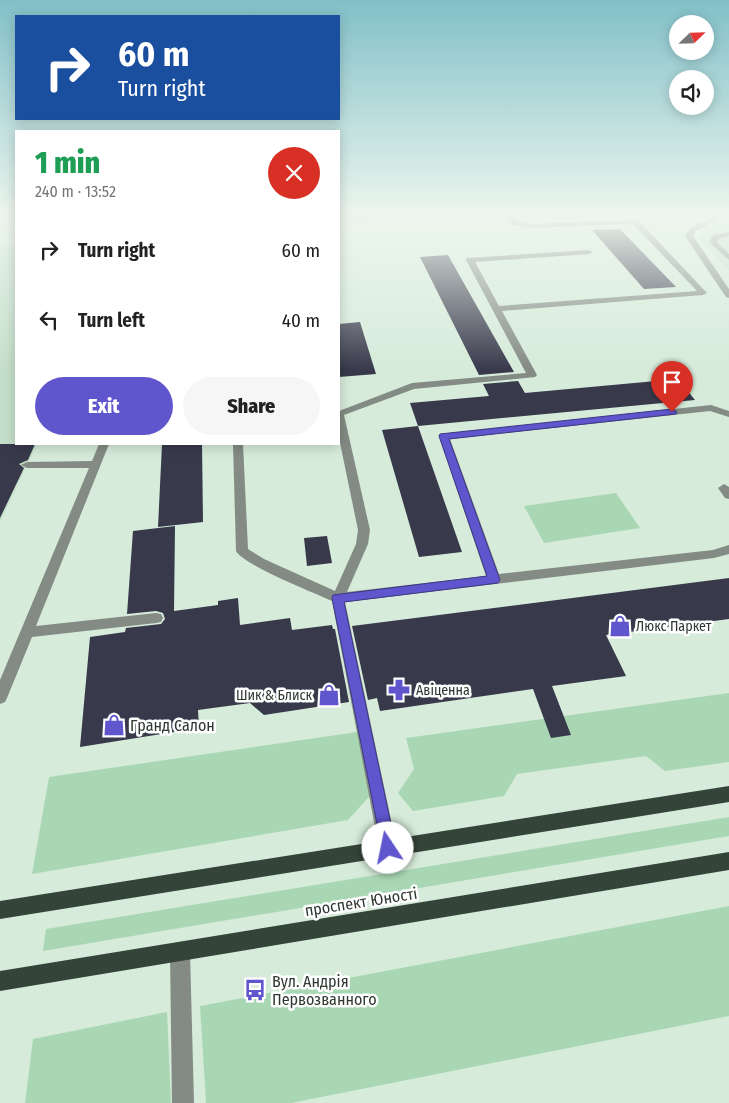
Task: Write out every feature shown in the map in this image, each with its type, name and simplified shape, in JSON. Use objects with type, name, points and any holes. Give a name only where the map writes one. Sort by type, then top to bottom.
[{"type":"main road","points":[[0,910],[729,794]]},
{"type":"main road","name":"проспект Юності","points":[[0,982],[729,861]]},
{"type":"street","points":[[340,414],[412,386],[532,375],[473,266]]},
{"type":"street","points":[[496,309],[703,293],[678,266]]},
{"type":"street","points":[[709,266],[729,295]]},
{"type":"street","points":[[494,580],[444,436],[711,408],[729,414]]},
{"type":"street","points":[[340,419],[364,530],[362,544],[338,598],[388,848]]},
{"type":"street","points":[[0,698],[104,445]]},
{"type":"street","points":[[238,445],[242,551],[260,562],[338,598],[714,554],[729,549]]},
{"type":"street","points":[[27,465],[96,464]]},
{"type":"street","points":[[28,632],[156,618]]},
{"type":"street","points":[[180,952],[183,1103]]},
{"type":"shaded area","points":[[0,266],[15,266],[15,445],[37,445],[0,522]]},
{"type":"green space","points":[[616,493],[640,528],[544,543],[524,506]]},
{"type":"green space","points":[[729,693],[729,762],[665,771],[646,756],[517,774],[504,796],[413,811],[398,793],[414,769],[406,738]]},
{"type":"green space","points":[[364,731],[376,789],[348,820],[32,874],[49,777]]},
{"type":"green space","points":[[729,817],[729,836],[43,951],[46,929]]},
{"type":"green space","points":[[729,906],[729,1016],[291,1103],[206,1103],[200,1006]]},
{"type":"green space","points":[[167,1012],[171,1103],[25,1103],[33,1039]]},
{"type":"building","points":[[425,266],[454,266],[514,372],[479,375]]},
{"type":"building","points":[[624,266],[656,266],[676,287],[644,289]]},
{"type":"building","points":[[360,322],[376,374],[340,377],[340,324]]},
{"type":"building","points":[[678,379],[695,400],[418,426],[410,403],[489,396],[483,384],[518,381],[525,393]]},
{"type":"building","points":[[418,426],[462,552],[419,557],[382,430]]},
{"type":"building","points":[[0,444],[35,445],[28,460],[19,464],[24,468],[0,518]]},
{"type":"building","points":[[162,445],[202,445],[203,522],[158,527]]},
{"type":"building","points":[[175,526],[174,611],[218,605],[218,601],[238,598],[240,625],[290,618],[292,630],[332,625],[333,629],[335,629],[349,702],[264,715],[250,703],[198,710],[199,728],[80,747],[90,637],[125,632],[126,628],[161,624],[165,619],[163,613],[156,611],[127,614],[133,531]]},
{"type":"building","points":[[327,536],[332,563],[307,566],[304,538]]},
{"type":"building","points":[[729,578],[729,619],[606,635],[626,676],[552,686],[571,735],[551,738],[533,689],[380,711],[377,698],[368,700],[352,626]]},
{"type":"place","name":"Люкс Паркет","points":[[620,626]]},
{"type":"place","name":"Авіценна","points":[[399,690]]},
{"type":"place","name":"Шик & Блиск","points":[[329,695]]},
{"type":"place","name":"Гранд Салон","points":[[114,725]]},
{"type":"place","name":"Вул. Андрія Первозванного","points":[[255,990]]},
{"type":"route","points":[[388,848],[338,598],[494,580],[444,436],[672,412]]}]
